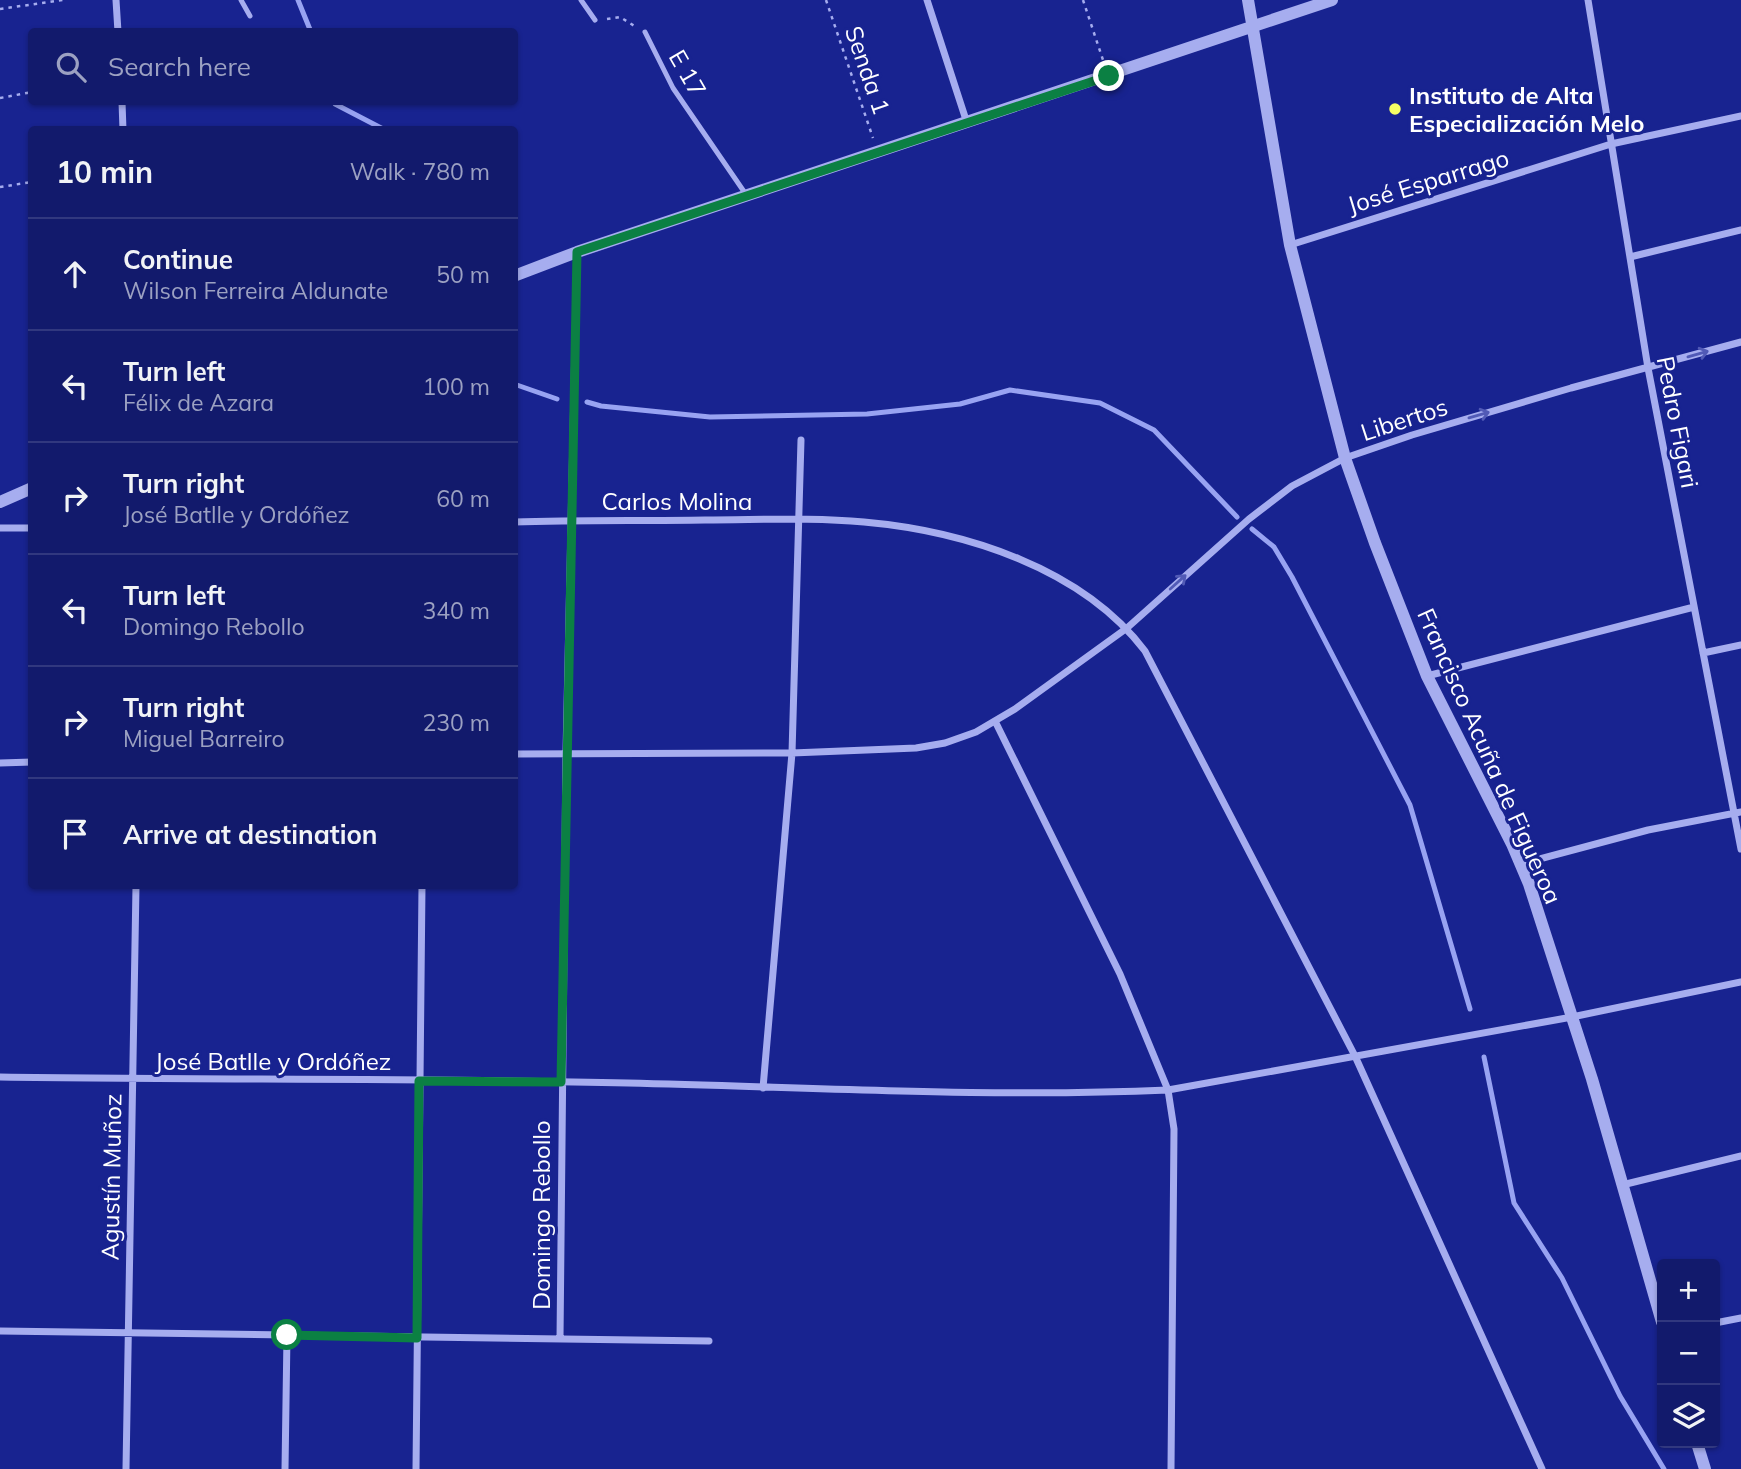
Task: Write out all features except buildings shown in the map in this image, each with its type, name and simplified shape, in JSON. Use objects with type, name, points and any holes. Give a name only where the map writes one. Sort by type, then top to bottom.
[{"type":"street","points":[[116,0],[118,28]]},
{"type":"street","points":[[927,0],[967,122]]},
{"type":"street","name":"Francisco Acuña de Figueroa","points":[[1248,0],[1299,288],[1345,458],[1427,677],[1529,884],[1572,1017],[1657,1305]]},
{"type":"street","points":[[518,274],[577,252],[1332,0]]},
{"type":"street","name":"Pedro Figari","points":[[1588,0],[1648,368],[1703,653],[1738,813],[1741,849]]},
{"type":"street","points":[[122,105],[123,126]]},
{"type":"street","name":"José Esparrago","points":[[1290,245],[1611,144],[1741,116]]},
{"type":"street","points":[[1630,257],[1741,230]]},
{"type":"street","name":"Domingo Rebollo","points":[[560,1339],[566,753],[577,252]]},
{"type":"street","name":"Libertos","points":[[518,754],[792,753],[916,748],[945,743],[976,732],[1015,709],[1128,628],[1249,519],[1292,486],[1345,458],[1426,431],[1741,342]]},
{"type":"street","points":[[764,1088],[792,753],[801,440]]},
{"type":"street","points":[[0,502],[28,490]]},
{"type":"street","name":"Carlos Molina","points":[[518,522],[798,520],[864,522],[910,528],[1027,561],[1068,582],[1128,628],[1145,651],[1355,1056],[1542,1469]]},
{"type":"street","points":[[0,528],[28,528]]},
{"type":"street","points":[[1427,677],[1694,607]]},
{"type":"street","points":[[1703,653],[1741,645]]},
{"type":"street","points":[[995,721],[1120,974],[1168,1090],[1174,1129],[1171,1469]]},
{"type":"street","points":[[0,763],[28,762]]},
{"type":"street","points":[[1521,864],[1648,830],[1738,813]]},
{"type":"street","name":"Agustín Muñoz","points":[[126,1469],[136,889]]},
{"type":"street","points":[[416,1469],[422,889]]},
{"type":"street","name":"José Batlle y Ordóñez","points":[[0,1077],[630,1083],[764,1088],[1100,1093],[1168,1090],[1572,1017],[1741,982]]},
{"type":"street","points":[[1622,1185],[1741,1156]]},
{"type":"street","points":[[1720,1321],[1741,1318]]},
{"type":"street","points":[[0,1331],[709,1341]]},
{"type":"street","points":[[285,1469],[287,1335]]},
{"type":"street","points":[[1699,1448],[1705,1469]]},
{"type":"lane","points":[[241,0],[250,16]]},
{"type":"lane","points":[[581,0],[595,20]]},
{"type":"lane","name":"E 17","points":[[645,32],[673,88],[747,196]]},
{"type":"path","points":[[0,9],[64,0]]},
{"type":"path","name":"Senda 1","points":[[826,0],[877,151]]},
{"type":"path","points":[[1083,0],[1109,76]]},
{"type":"path","name":"E 17","points":[[595,20],[620,17],[645,32]]},
{"type":"path","points":[[0,98],[28,93]]},
{"type":"path","points":[[0,187],[28,183]]},
{"type":"waterway","points":[[298,0],[309,28]]},
{"type":"waterway","points":[[337,105],[377,126]]},
{"type":"waterway","points":[[518,385],[557,399]]},
{"type":"waterway","points":[[587,402],[601,406],[710,417],[867,414],[960,404],[1010,390],[1100,403],[1154,430],[1237,517]]},
{"type":"waterway","points":[[1252,529],[1274,547],[1292,577],[1410,805],[1470,1009]]},
{"type":"waterway","points":[[1484,1057],[1514,1203],[1562,1278],[1620,1396],[1664,1469]]},
{"type":"place","name":"Instituto de Alta Especialización Melo","points":[[1395,109]]},
{"type":"route","points":[[287,1335],[417,1338],[419,1081],[561,1082],[577,252],[1109,76]]}]
